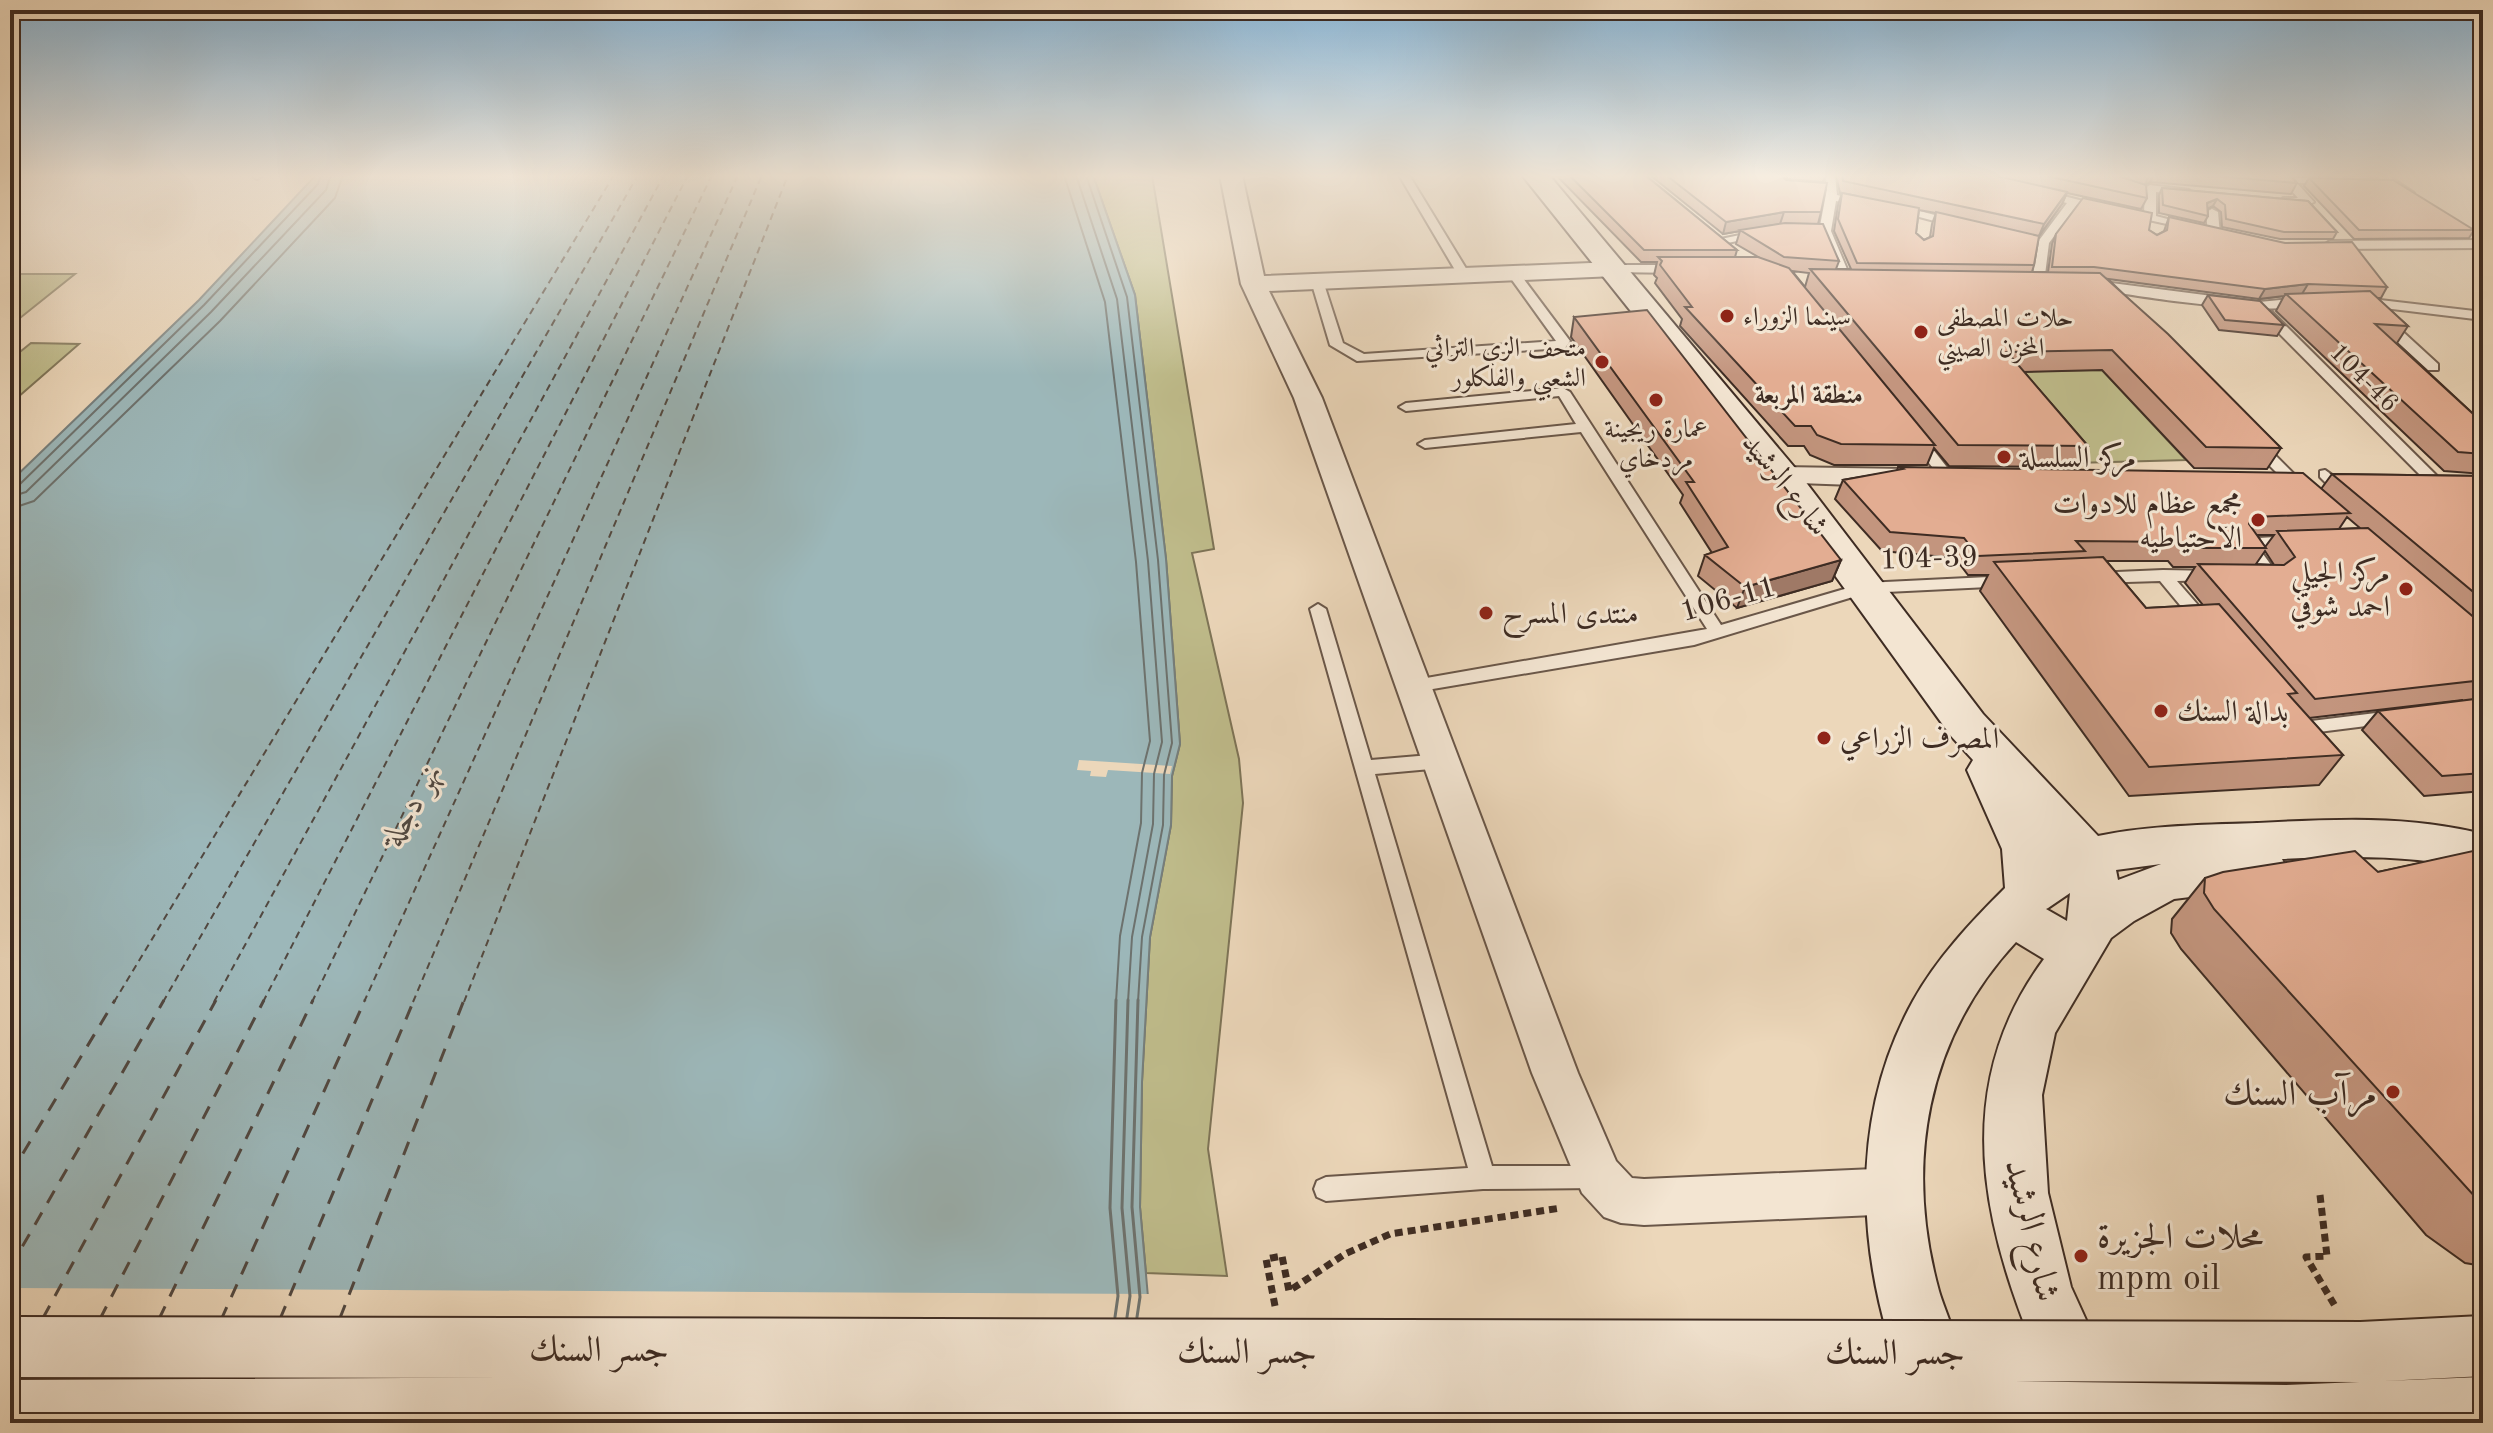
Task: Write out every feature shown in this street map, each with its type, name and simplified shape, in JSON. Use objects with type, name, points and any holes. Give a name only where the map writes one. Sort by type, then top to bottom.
[{"type":"main road","name":"شارع الرشيد","points":[[1592,242],[1782,476],[1967,725],[2088,857],[2096,881],[2086,937],[2028,1033],[2017,1086],[2013,1155],[2041,1289],[2099,1423]]},
{"type":"main road","name":"شارع الرشيد","points":[[1967,725],[2026,849],[2020,904]]},
{"type":"main road","points":[[2019,781],[2066,813],[2108,829],[2169,845]]},
{"type":"main road","points":[[1954,1423],[1939,1393],[1901,1261],[1894,1131],[1910,1060],[1936,1008],[1969,960],[2020,904],[2088,857],[2111,850],[2380,836],[2441,842],[2483,853]]},
{"type":"main road","points":[[2020,904],[2086,937],[2145,887],[2179,876],[2395,858],[2450,863],[2483,872]]},
{"type":"main road","name":"جسر السنك","points":[[10,1347],[2362,1352],[2483,1346]]},
{"type":"main road","name":"جسر السنك","points":[[10,1410],[1399,1403],[2286,1415],[2483,1407]]},
{"type":"street","points":[[1244,242],[1253,284],[1308,398],[1555,1073],[1610,1189],[1897,1191]]},
{"type":"street","points":[[1253,284],[1615,269]]},
{"type":"street","points":[[1782,476],[1979,478]]},
{"type":"street","points":[[2246,482],[2346,485],[2467,483]]},
{"type":"lane","points":[[1444,242],[1464,275]]},
{"type":"lane","points":[[1830,242],[1846,281]]},
{"type":"lane","points":[[2038,242],[2043,243],[2038,283]]},
{"type":"lane","points":[[2347,242],[2354,250]]},
{"type":"lane","points":[[2322,245],[2354,250],[2470,242]]},
{"type":"lane","points":[[1615,269],[1692,269]]},
{"type":"lane","points":[[1317,281],[1331,334],[1337,345],[1362,358],[1554,347],[1563,341],[1513,273]]},
{"type":"lane","points":[[1832,281],[1860,281]]},
{"type":"lane","points":[[2076,283],[2259,306],[2317,302]]},
{"type":"lane","points":[[2105,288],[2116,299]]},
{"type":"lane","points":[[2348,302],[2393,301],[2483,316]]},
{"type":"lane","points":[[2363,302],[2433,367]]},
{"type":"lane","name":"104-46","points":[[2259,306],[2436,483]]},
{"type":"lane","points":[[1406,407],[1563,392],[1717,632]]},
{"type":"lane","points":[[1425,444],[1586,427]]},
{"type":"lane","points":[[1909,429],[1948,478]]},
{"type":"lane","points":[[2249,437],[2293,483]]},
{"type":"lane","points":[[2069,579],[2163,575],[2271,576],[2247,542],[2304,541]]},
{"type":"lane","points":[[2163,575],[2214,634]]},
{"type":"lane","name":"104-39","points":[[1865,588],[2022,581]]},
{"type":"lane","name":"106-11","points":[[1415,686],[1717,632],[1865,588]]},
{"type":"lane","points":[[1318,609],[1483,1178]]},
{"type":"lane","points":[[2290,724],[2405,716]]},
{"type":"lane","points":[[1362,768],[1442,761]]},
{"type":"lane","points":[[1326,1189],[1483,1178],[1610,1189]]},
{"type":"path","points":[[1266,1259],[1282,1256],[1289,1291],[1345,1254],[1390,1234],[1610,1189]]},
{"type":"path","points":[[2306,1257],[2327,1256],[2320,1195]]},
{"type":"shaded area","points":[[1116,242],[1163,242],[1214,549],[1192,553],[1239,759],[1243,803],[1208,1149],[1227,1276],[1146,1273],[1140,1207],[1142,1082],[1150,937],[1171,825],[1172,776],[1180,744],[1166,559],[1135,295]]},
{"type":"shaded area","points":[[10,274],[75,274],[10,326]]},
{"type":"shaded area","points":[[31,343],[79,344],[10,404],[10,360]]},
{"type":"shaded area","points":[[2102,370],[2186,460],[2074,463],[1999,372]]},
{"type":"water","name":"نهر دجلة","points":[[253,242],[1116,242],[1135,295],[1166,559],[1180,744],[1172,776],[1171,825],[1150,937],[1142,1082],[1140,1207],[1148,1297],[10,1423],[10,482],[199,300]]},
{"type":"pier","points":[[1079,760],[1172,766],[1170,774],[1108,770],[1106,777],[1090,776],[1091,771],[1077,770]]},
{"type":"pier","points":[[10,1288],[1152,1294],[1152,1298],[1136,1423],[10,1423]]},
{"type":"building","points":[[1636,242],[1727,242],[1737,250],[1644,250]]},
{"type":"building","points":[[1759,242],[1831,242],[1839,261],[1784,257]]},
{"type":"building","points":[[1848,242],[2038,242],[2034,265],[1857,263]]},
{"type":"building","points":[[2055,242],[2352,242],[2387,287],[2308,284],[2265,289],[2094,267],[2052,267]]},
{"type":"building","points":[[1658,257],[1758,257],[1789,268],[1935,445],[1841,444],[1817,435],[1811,426],[1795,426],[1685,307],[1692,307],[1660,265],[1662,261]]},
{"type":"building","points":[[1810,269],[2100,273],[2168,334],[2281,448],[2206,447],[2112,350],[2007,352],[2088,446],[1958,445]]},
{"type":"building","points":[[2370,291],[2408,326],[2375,324],[2483,423],[2483,454],[2458,452],[2286,294]]},
{"type":"building","points":[[2208,295],[2260,301],[2284,325],[2225,320]]},
{"type":"building","points":[[1647,310],[1841,560],[1745,587],[1705,555],[1728,547],[1686,482],[1694,482],[1574,317]]},
{"type":"building","points":[[1898,467],[2303,473],[2350,513],[2253,517],[2249,524],[2266,548],[2185,548],[2180,542],[2076,541],[2085,551],[1978,556],[1964,538],[1890,532],[1843,480],[1903,469]]},
{"type":"building","points":[[2332,474],[2483,476],[2483,600]]},
{"type":"building","points":[[2368,528],[2483,625],[2483,680],[2315,699],[2198,564],[2284,565],[2295,557],[2277,531]]},
{"type":"building","name":"بدالة السنك","points":[[2103,557],[2146,608],[2219,604],[2297,693],[2288,694],[2343,755],[2149,767],[1994,562]]},
{"type":"building","points":[[2483,698],[2483,773],[2442,776],[2378,711]]},
{"type":"building","name":"مرآب السنك","points":[[2482,849],[2483,1204],[2214,909],[2204,893],[2205,878],[2223,872],[2355,851],[2378,872]]},
{"type":"ferry route","points":[[114,1002],[574,242]]},
{"type":"ferry route","points":[[163,1002],[600,242]]},
{"type":"ferry route","points":[[214,1002],[628,242]]},
{"type":"ferry route","points":[[263,1002],[654,242]]},
{"type":"ferry route","points":[[312,1002],[680,242]]},
{"type":"ferry route","points":[[364,1002],[708,242]]},
{"type":"ferry route","points":[[413,1002],[734,242]]},
{"type":"ferry route","points":[[464,1002],[762,242]]},
{"type":"ferry route","points":[[10,1175],[115,1000]]},
{"type":"ferry route","points":[[10,1268],[164,1000]]},
{"type":"ferry route","points":[[43,1318],[216,1000]]},
{"type":"ferry route","points":[[100,1319],[264,1000]]},
{"type":"ferry route","points":[[159,1319],[313,1000]]},
{"type":"ferry route","points":[[221,1320],[365,1000]]},
{"type":"ferry route","points":[[280,1319],[414,1000]]},
{"type":"ferry route","points":[[340,1318],[464,1000]]},
{"type":"place","name":"سينما الزوراء","points":[[1727,316]]},
{"type":"place","name":"حلات المصطفى المخزن الصيني","points":[[1921,332]]},
{"type":"place","name":"متحف الزي التراثي الشعبي والفلكلور","points":[[1602,362]]},
{"type":"place","name":"عمارة ريجينة مردخاي","points":[[1656,400]]},
{"type":"place","name":"مركز السلسلة","points":[[2004,457]]},
{"type":"place","name":"مجمع عظام للادوات الاحتياطيه","points":[[2258,520]]},
{"type":"place","name":"مركز الجيلي احمد شوقي","points":[[2406,589]]},
{"type":"place","name":"منتدى المسرح","points":[[1486,613]]},
{"type":"place","name":"بدالة السنك","points":[[2161,711]]},
{"type":"place","name":"المصرف الزراعي","points":[[1824,738]]},
{"type":"place","name":"مرآب السنك","points":[[2393,1092]]},
{"type":"place","name":"محلات الجزيرة mpm oil","points":[[2081,1256]]},
{"type":"district","name":"منطقة المربعة","points":[[1809,394]]}]
